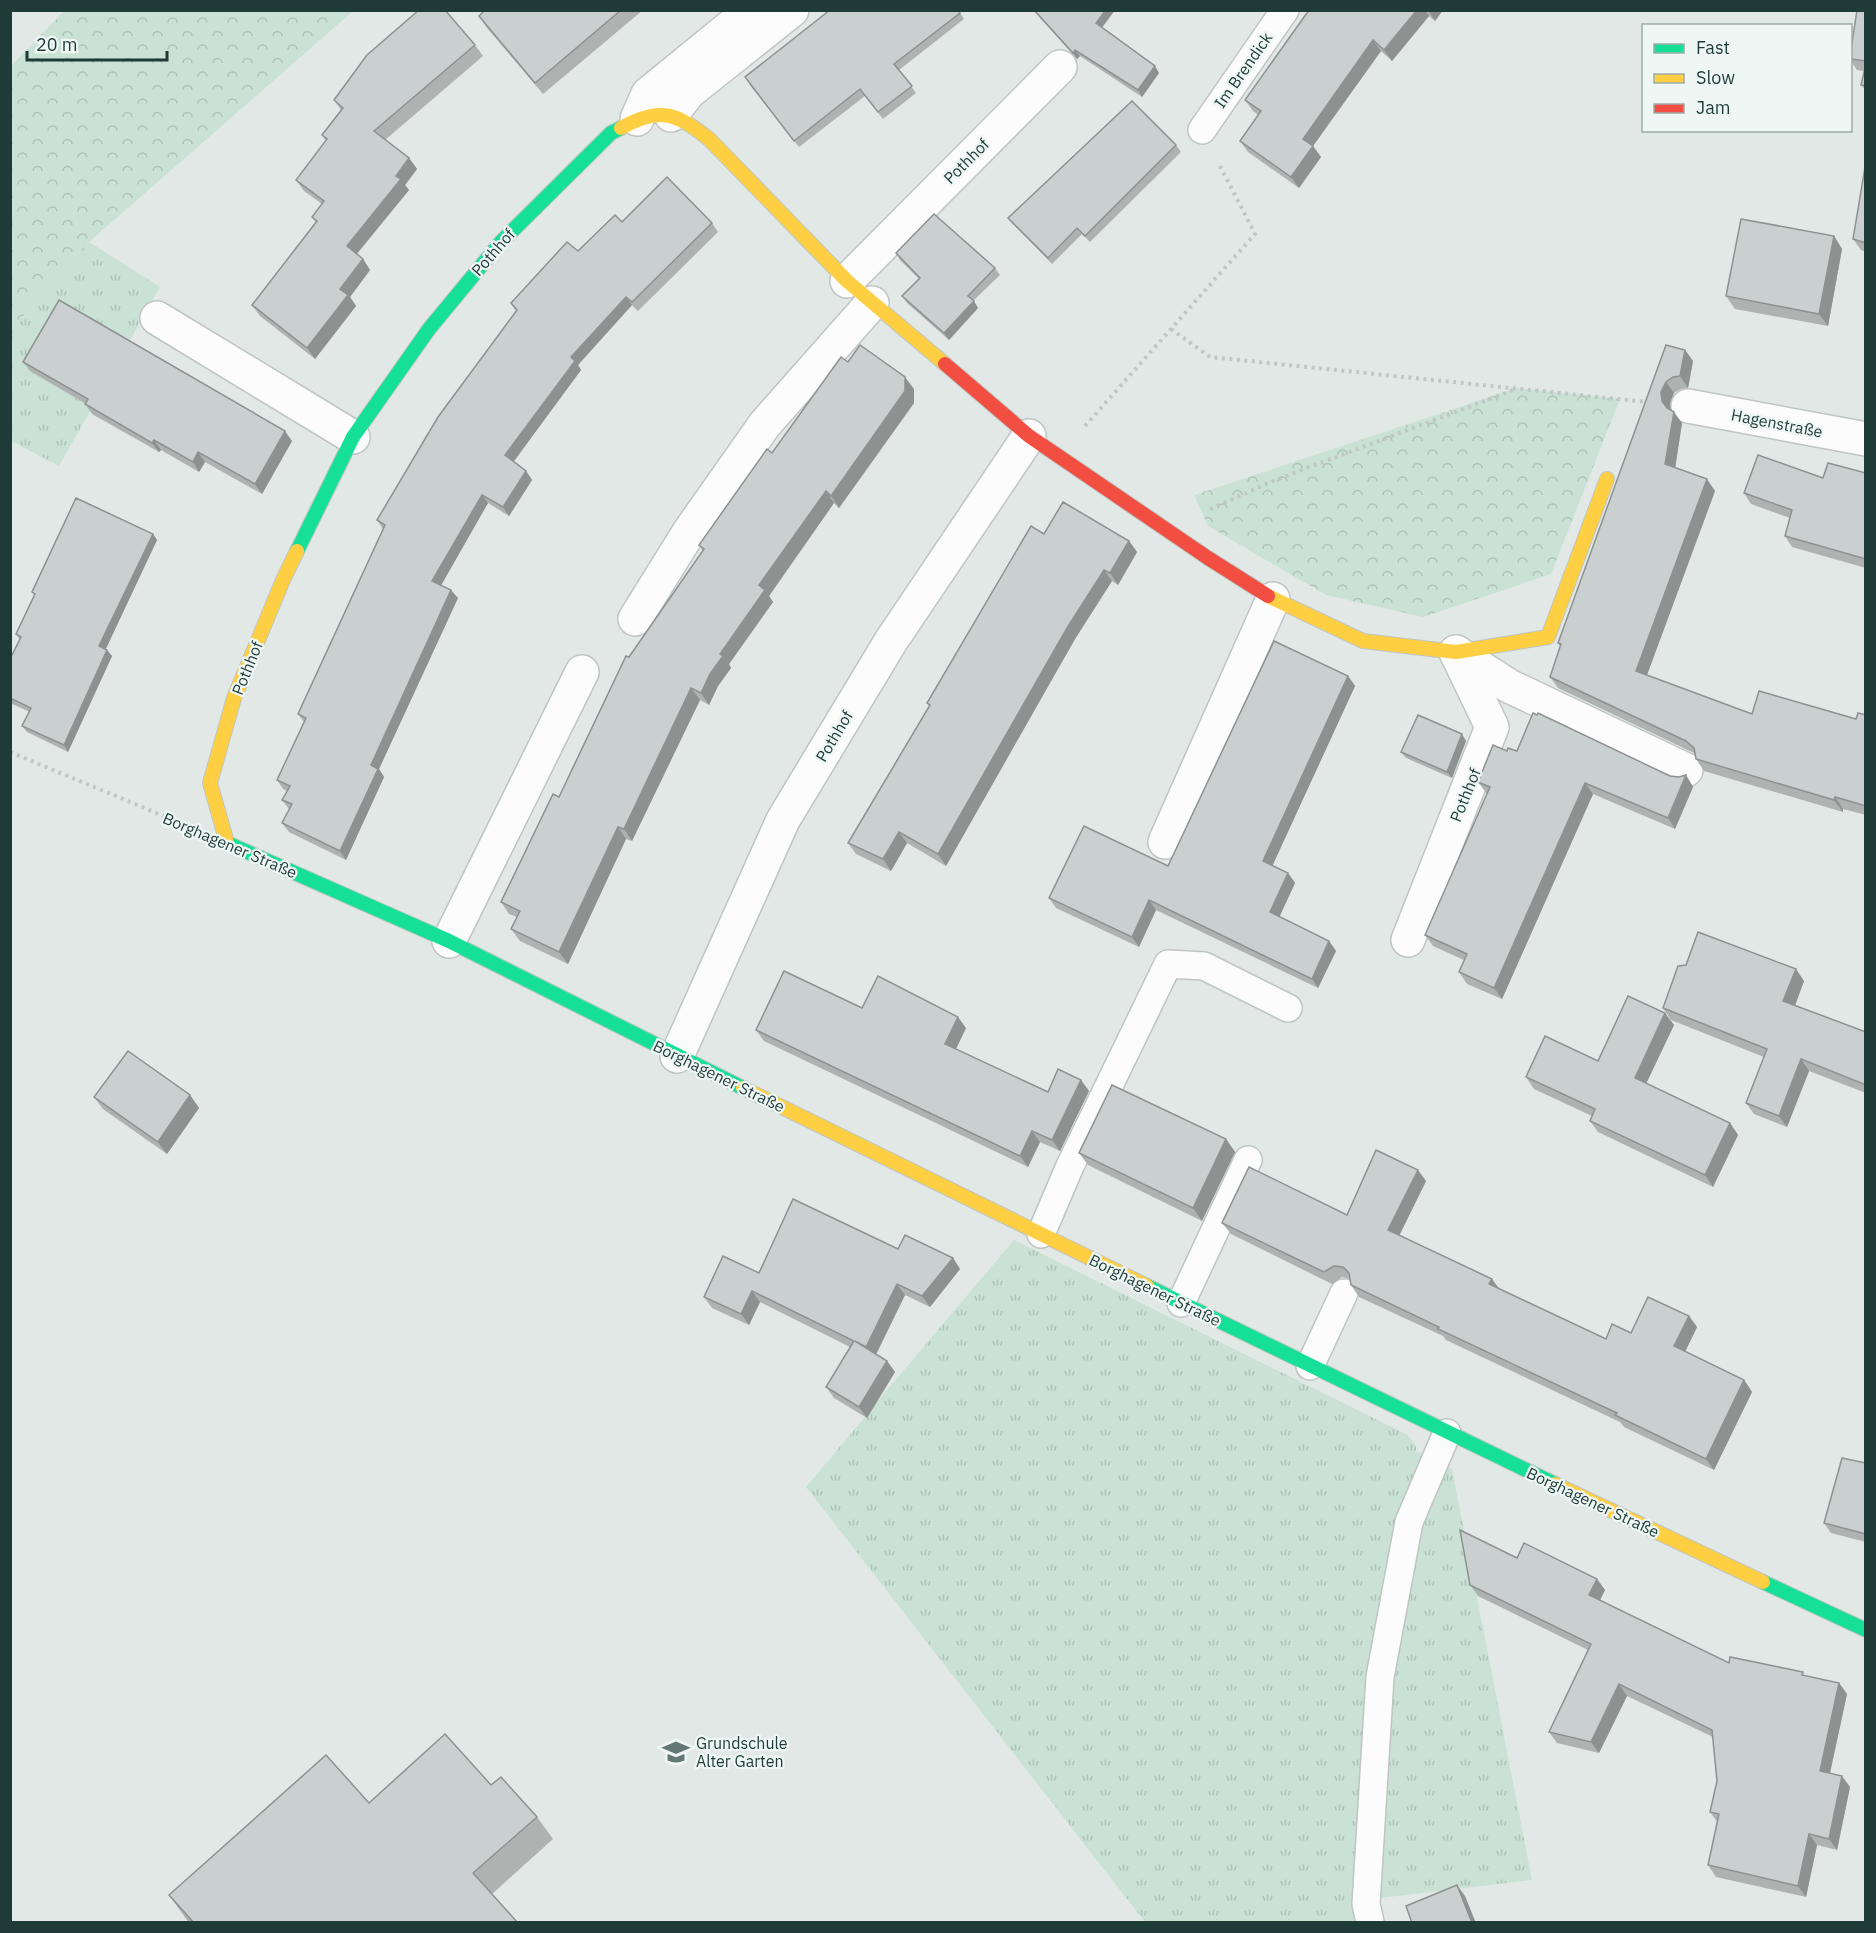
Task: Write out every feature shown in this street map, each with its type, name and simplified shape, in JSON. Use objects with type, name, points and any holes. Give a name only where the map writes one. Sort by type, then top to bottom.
[{"type":"street","points":[[637,119],[648,94],[751,10]]},
{"type":"street","points":[[792,10],[689,92],[671,115],[689,123],[709,139],[847,281],[1029,436],[1274,599],[1363,642],[1456,652],[1548,637],[1607,479]]},
{"type":"street","name":"Pothhof","points":[[847,281],[1060,67]]},
{"type":"street","name":"Pothhof","points":[[226,842],[210,783],[234,698],[283,580],[353,437],[429,329],[501,242],[611,133],[637,119],[654,115],[671,115]]},
{"type":"street","points":[[635,619],[689,532],[765,424],[872,303]]},
{"type":"street","points":[[157,318],[353,437]]},
{"type":"street","name":"Hagenstraße","points":[[1688,406],[1866,439]]},
{"type":"street","name":"Pothhof","points":[[677,1056],[783,820],[891,641],[1029,436]]},
{"type":"street","points":[[1165,842],[1274,599]]},
{"type":"street","points":[[1456,652],[1509,686],[1686,770]]},
{"type":"street","name":"Pothhof","points":[[1408,940],[1492,727],[1456,652]]},
{"type":"street","points":[[449,941],[582,672]]},
{"type":"street","name":"Borghagener Straße","points":[[226,842],[449,941],[677,1056],[1447,1433],[1866,1630]]},
{"type":"lane","name":"Im Brendick","points":[[1202,130],[1285,10]]},
{"type":"lane","points":[[1041,1234],[1070,1166],[1168,964],[1204,966],[1288,1008]]},
{"type":"lane","points":[[1181,1303],[1248,1160]]},
{"type":"lane","points":[[1310,1366],[1344,1293]]},
{"type":"lane","points":[[1370,1923],[1366,1904],[1380,1677],[1410,1522],[1447,1433]]},
{"type":"path","points":[[1059,456],[1255,234],[1202,130]]},
{"type":"path","points":[[1171,328],[1210,357],[1688,406]]},
{"type":"path","points":[[1166,529],[1273,481],[1516,388]]},
{"type":"path","name":"Borghagener Straße","points":[[10,752],[226,842]]},
{"type":"green space","points":[[64,11],[353,11],[89,242],[33,298],[11,339],[11,66]]},
{"type":"green space","points":[[89,242],[160,287],[59,466],[11,441],[10,339],[33,298]]},
{"type":"green space","points":[[1517,388],[1620,399],[1551,574],[1423,617],[1326,595],[1208,526],[1194,495]]},
{"type":"green space","points":[[1014,1240],[1408,1435],[1416,1446],[1416,1451],[1452,1469],[1532,1880],[1355,1901],[1354,1922],[1145,1922],[806,1487],[865,1417],[867,1418],[876,1403]]},
{"type":"building","points":[[419,10],[445,10],[475,45],[374,131],[409,158],[396,176],[401,179],[347,246],[363,259],[340,289],[348,295],[307,348],[252,305],[317,221],[312,217],[324,201],[296,180],[327,139],[322,135],[343,108],[334,100],[367,55]]},
{"type":"building","points":[[485,10],[621,10],[535,83],[479,16]]},
{"type":"building","points":[[830,10],[958,10],[960,13],[894,64],[912,86],[878,112],[860,89],[794,141],[745,77]]},
{"type":"building","points":[[1034,10],[1106,10],[1096,23],[1155,66],[1138,90],[1075,50],[1073,53]]},
{"type":"building","points":[[1309,10],[1417,10],[1384,50],[1373,40],[1303,139],[1313,146],[1291,177],[1240,141],[1261,111],[1245,100]]},
{"type":"building","points":[[1857,10],[1866,10],[1866,61],[1852,59]]},
{"type":"building","points":[[1866,64],[1866,86],[1861,85]]},
{"type":"building","points":[[1132,101],[1176,145],[1085,236],[1077,228],[1048,258],[1008,218]]},
{"type":"building","points":[[1866,161],[1866,243],[1853,239]]},
{"type":"building","points":[[667,177],[712,223],[632,302],[626,297],[571,357],[575,361],[505,455],[526,471],[503,507],[482,495],[432,581],[451,590],[371,765],[378,769],[340,851],[282,823],[292,804],[282,800],[290,786],[277,780],[306,718],[298,714],[385,525],[377,520],[438,417],[517,310],[511,303],[567,242],[578,251],[615,215],[622,222]]},
{"type":"building","points":[[934,214],[995,268],[968,296],[974,301],[944,333],[902,296],[920,278],[896,253]]},
{"type":"building","points":[[1741,219],[1834,236],[1819,314],[1726,296]]},
{"type":"building","points":[[59,300],[285,431],[255,484],[198,452],[193,462],[154,440],[152,443],[85,404],[88,399],[23,362]]},
{"type":"building","points":[[860,345],[905,377],[905,391],[831,496],[826,491],[759,585],[765,590],[720,654],[723,656],[710,674],[701,693],[691,688],[624,829],[618,827],[559,952],[511,929],[520,911],[501,902],[553,794],[559,797],[626,656],[629,657],[704,549],[699,545],[767,449],[772,453],[841,357],[848,362]]},
{"type":"building","points":[[1666,345],[1685,350],[1680,376],[1673,377],[1666,382],[1661,392],[1662,401],[1674,412],[1665,464],[1707,479],[1636,671],[1752,714],[1759,691],[1856,719],[1858,713],[1866,715],[1866,806],[1835,797],[1834,800],[1696,759],[1694,748],[1686,741],[1550,677],[1561,644],[1558,643]]},
{"type":"building","points":[[1758,455],[1823,478],[1828,463],[1866,473],[1866,559],[1785,536],[1792,510],[1744,493]]},
{"type":"building","points":[[76,498],[153,534],[99,646],[107,650],[64,745],[22,726],[31,708],[10,698],[10,659],[21,637],[16,634],[35,594],[32,592]]},
{"type":"building","points":[[1063,502],[1129,541],[1110,573],[1104,570],[1067,628],[938,854],[899,832],[883,859],[848,843],[930,705],[927,703],[1031,526],[1044,534]]},
{"type":"building","points":[[1274,641],[1348,676],[1263,861],[1288,873],[1270,912],[1329,941],[1312,979],[1149,900],[1132,937],[1049,898],[1084,826],[1168,866]]},
{"type":"building","points":[[1533,713],[1537,715],[1538,713],[1670,776],[1686,775],[1668,818],[1585,783],[1494,988],[1459,972],[1467,954],[1425,935],[1490,787],[1478,782],[1493,745],[1507,751],[1508,748],[1517,751]]},
{"type":"building","points":[[1418,715],[1462,734],[1447,772],[1401,752]]},
{"type":"building","points":[[1698,932],[1796,969],[1783,1001],[1866,1032],[1866,1085],[1801,1059],[1779,1116],[1746,1103],[1767,1049],[1663,1008],[1678,966],[1686,965]]},
{"type":"building","points":[[784,971],[862,1008],[878,976],[958,1017],[945,1044],[1048,1092],[1058,1069],[1081,1080],[1052,1140],[1032,1131],[1020,1156],[756,1030]]},
{"type":"building","points":[[1628,996],[1665,1013],[1635,1078],[1730,1123],[1705,1175],[1590,1121],[1595,1109],[1526,1077],[1545,1036],[1598,1061]]},
{"type":"building","points":[[128,1051],[190,1095],[158,1142],[94,1097]]},
{"type":"building","points":[[1112,1085],[1226,1139],[1193,1208],[1079,1153]]},
{"type":"building","points":[[1376,1150],[1418,1170],[1388,1230],[1492,1279],[1489,1284],[1606,1339],[1612,1324],[1631,1333],[1648,1297],[1689,1316],[1674,1346],[1744,1380],[1706,1459],[1615,1415],[1617,1413],[1438,1329],[1439,1327],[1351,1285],[1349,1273],[1343,1267],[1334,1266],[1324,1272],[1222,1223],[1249,1167],[1347,1215]]},
{"type":"building","points":[[793,1199],[898,1249],[905,1235],[953,1258],[922,1296],[897,1284],[866,1347],[855,1341],[887,1361],[859,1407],[826,1387],[854,1341],[752,1291],[741,1314],[704,1297],[723,1256],[759,1273]]},
{"type":"building","points":[[1842,1458],[1866,1463],[1866,1534],[1824,1523]]},
{"type":"building","points":[[1460,1530],[1517,1558],[1524,1543],[1597,1579],[1589,1595],[1729,1663],[1730,1657],[1803,1672],[1802,1675],[1839,1683],[1820,1771],[1842,1776],[1829,1839],[1809,1834],[1798,1886],[1708,1865],[1719,1814],[1710,1812],[1717,1781],[1712,1730],[1619,1684],[1591,1742],[1549,1732],[1591,1644],[1470,1585]]},
{"type":"building","points":[[445,1734],[491,1785],[501,1777],[537,1817],[473,1873],[518,1923],[194,1923],[169,1895],[326,1755],[369,1803]]},
{"type":"building","points":[[1457,1885],[1472,1923],[1412,1923],[1406,1906]]},
{"type":"traffic: fast","points":[[297,551],[353,437],[429,329],[501,242],[611,133],[621,128]]},
{"type":"traffic: fast","points":[[227,843],[449,941],[743,1088]]},
{"type":"traffic: fast","points":[[1147,1286],[1555,1484]]},
{"type":"traffic: fast","points":[[1763,1582],[1866,1630]]},
{"type":"traffic: slow","points":[[621,128],[647,117],[667,115],[697,130],[709,139],[847,281],[945,364]]},
{"type":"traffic: slow","points":[[1268,596],[1363,641],[1456,652],[1548,637],[1607,479]]},
{"type":"traffic: slow","points":[[227,843],[210,783],[234,698],[297,551]]},
{"type":"traffic: slow","points":[[743,1088],[1147,1286]]},
{"type":"traffic: slow","points":[[1555,1484],[1763,1582]]},
{"type":"traffic: jam","points":[[945,364],[1029,436],[1208,558],[1268,596]]},
{"type":"place","name":"Grundschule Alter Garten","points":[[676,1752]]}]
